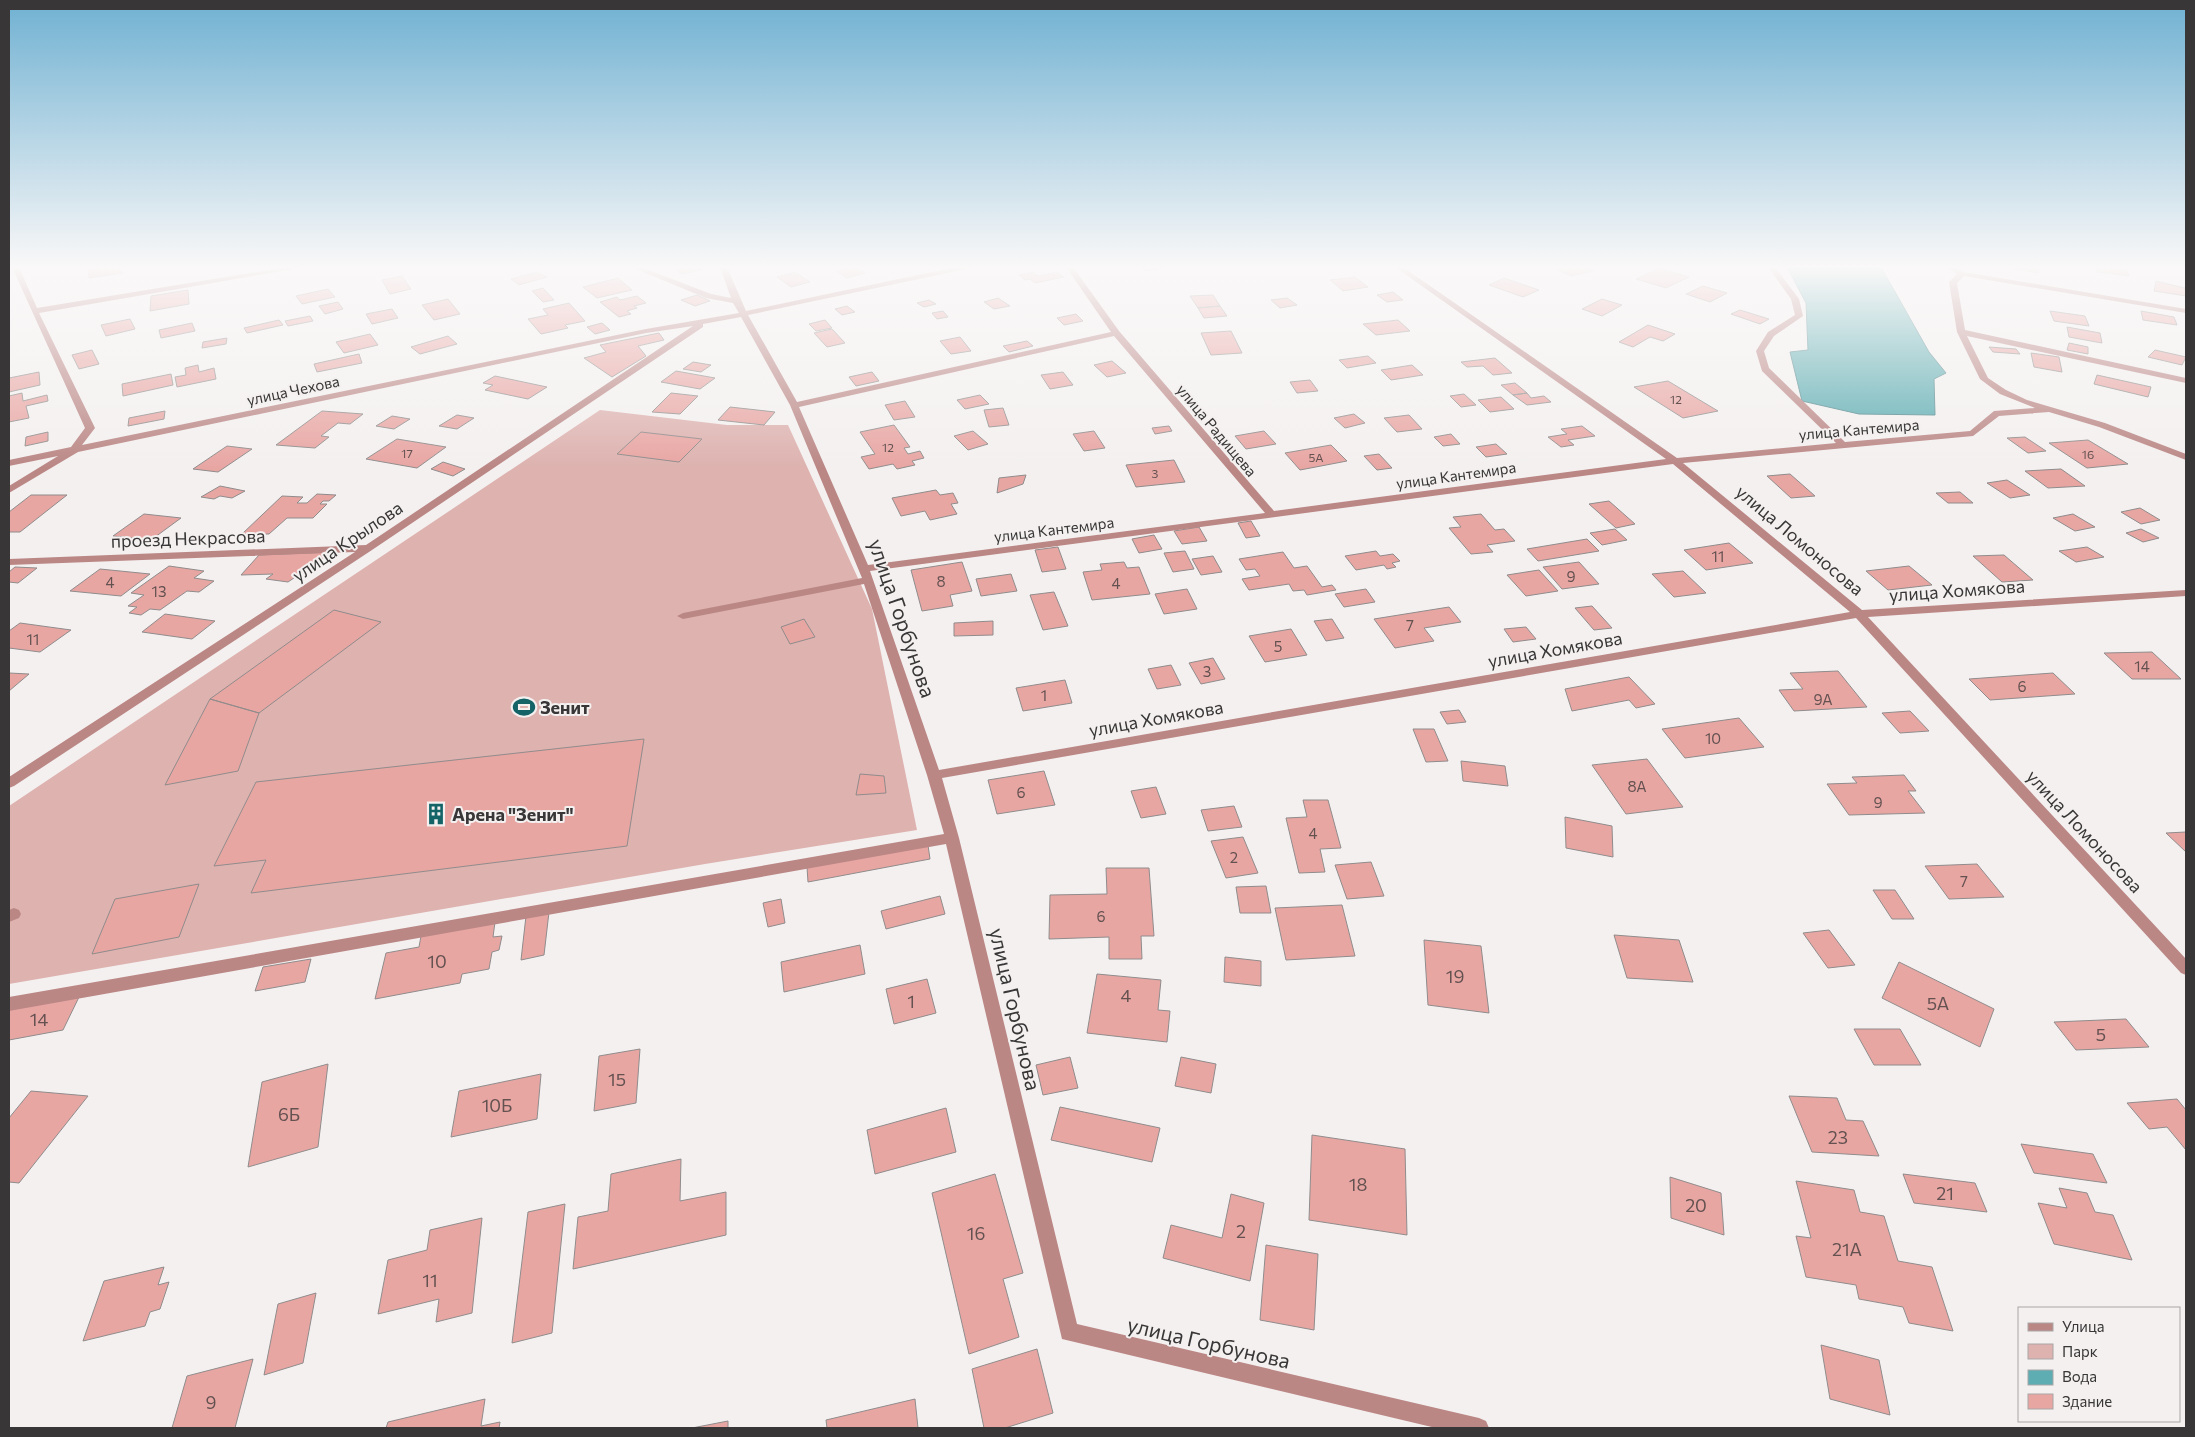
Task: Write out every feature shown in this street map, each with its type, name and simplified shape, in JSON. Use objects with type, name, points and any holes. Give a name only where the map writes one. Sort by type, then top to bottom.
[{"type":"street","points":[[9,490],[74,450],[90,428],[45,334]]},
{"type":"street","name":"улица Чехова","points":[[9,463],[631,334]]},
{"type":"street","name":"улица Крылова","points":[[9,784],[368,548],[687,334]]},
{"type":"street","name":"улица Горбунова","points":[[755,334],[794,405],[864,569],[934,775],[952,838],[1069,1332],[1479,1428]]},
{"type":"street","points":[[794,405],[1111,334]]},
{"type":"street","name":"улица Радищева","points":[[1117,334],[1272,515]]},
{"type":"street","name":"улица Ломоносова","points":[[1494,334],[1675,461],[1859,614],[2186,969]]},
{"type":"street","points":[[1771,334],[1760,351],[1765,368],[1844,445]]},
{"type":"street","points":[[1963,334],[1984,379],[2002,392],[2046,410],[2102,424],[2186,457]]},
{"type":"street","points":[[1972,334],[2186,380]]},
{"type":"street","name":"улица Кантемира","points":[[864,569],[1675,461],[1973,433],[1997,413],[2046,410]]},
{"type":"street","name":"проезд Некрасова","points":[[9,562],[368,548]]},
{"type":"street","points":[[683,616],[868,580]]},
{"type":"street","name":"улица Хомякова","points":[[934,775],[1859,614],[2186,593]]},
{"type":"street","points":[[9,1004],[952,838]]},
{"type":"green space","name":"Зенит","points":[[600,410],[727,425],[788,425],[872,609],[917,830],[705,864],[9,984],[9,806]]},
{"type":"water","points":[[1807,334],[1919,334],[1929,352],[1946,373],[1934,379],[1935,415],[1859,414],[1802,401],[1790,352],[1808,350]]},
{"type":"building","points":[[160,334],[180,334],[161,338]]},
{"type":"building","points":[[370,334],[378,345],[344,353],[336,342]]},
{"type":"building","points":[[654,334],[660,334],[664,340],[638,346],[646,356],[612,377],[584,358],[606,352],[600,345]]},
{"type":"building","points":[[815,334],[837,334],[845,343],[827,347]]},
{"type":"building","points":[[1201,334],[1233,334],[1242,353],[1211,355]]},
{"type":"building","points":[[1633,334],[1675,334],[1663,341],[1650,337],[1633,347],[1619,342]]},
{"type":"building","points":[[2068,334],[2100,334],[2102,343],[2069,337]]},
{"type":"building","points":[[448,336],[457,344],[420,354],[411,347]]},
{"type":"building","points":[[960,337],[971,351],[951,354],[940,341]]},
{"type":"building","points":[[227,338],[226,344],[202,348],[203,342]]},
{"type":"building","points":[[1027,341],[1033,346],[1009,352],[1003,346]]},
{"type":"building","points":[[2069,343],[2088,347],[2088,354],[2067,350]]},
{"type":"building","points":[[1989,347],[2016,349],[2020,354],[1993,352]]},
{"type":"building","points":[[92,350],[99,364],[79,369],[72,355]]},
{"type":"building","points":[[2155,350],[2186,357],[2182,365],[2148,357]]},
{"type":"building","points":[[2031,353],[2059,357],[2062,372],[2034,367]]},
{"type":"building","points":[[359,354],[362,363],[317,372],[314,364]]},
{"type":"building","points":[[1368,356],[1376,363],[1347,368],[1339,360]]},
{"type":"building","points":[[1495,358],[1512,373],[1493,375],[1483,366],[1467,367],[1461,362]]},
{"type":"building","points":[[1112,361],[1126,373],[1107,377],[1094,365]]},
{"type":"building","points":[[693,362],[711,365],[701,372],[683,369]]},
{"type":"building","points":[[198,365],[199,372],[214,368],[216,379],[177,387],[175,377],[186,375],[185,368]]},
{"type":"building","points":[[1412,365],[1423,375],[1391,380],[1381,370]]},
{"type":"building","points":[[676,371],[715,378],[700,389],[661,382]]},
{"type":"building","points":[[39,372],[40,385],[9,392],[9,378]]},
{"type":"building","points":[[872,372],[879,381],[856,386],[849,377]]},
{"type":"building","points":[[1063,372],[1073,385],[1050,389],[1041,375]]},
{"type":"building","points":[[171,374],[173,385],[123,396],[122,384]]},
{"type":"building","points":[[2097,375],[2151,387],[2148,397],[2094,384]]},
{"type":"building","points":[[495,376],[547,387],[528,399],[485,390],[493,385],[483,383]]},
{"type":"building","points":[[1310,380],[1318,391],[1297,393],[1290,382]]},
{"type":"building","points":[[1668,381],[1718,411],[1683,418],[1634,387]]},
{"type":"building","points":[[1515,383],[1527,393],[1513,395],[1501,385]]},
{"type":"building","points":[[22,393],[23,401],[47,395],[48,401],[26,406],[29,418],[9,422],[9,396]]},
{"type":"building","points":[[671,393],[698,396],[680,414],[652,412]]},
{"type":"building","points":[[1527,393],[1531,398],[1544,396],[1551,402],[1527,405],[1513,395]]},
{"type":"building","points":[[1464,394],[1476,405],[1461,407],[1450,396]]},
{"type":"building","points":[[980,395],[989,404],[965,409],[957,400]]},
{"type":"building","points":[[1501,397],[1514,409],[1490,412],[1478,400]]},
{"type":"building","points":[[905,401],[915,417],[894,420],[885,405]]},
{"type":"building","points":[[730,407],[775,412],[764,425],[718,420]]},
{"type":"building","points":[[1003,408],[1009,425],[989,427],[984,410]]},
{"type":"building","points":[[165,411],[164,419],[128,426],[129,418]]},
{"type":"building","points":[[322,411],[363,414],[350,424],[338,423],[321,436],[329,437],[315,448],[276,445]]},
{"type":"building","points":[[1354,414],[1365,423],[1345,428],[1334,418]]},
{"type":"building","points":[[457,415],[474,418],[457,429],[439,426]]},
{"type":"building","points":[[1409,415],[1422,429],[1397,432],[1384,418]]},
{"type":"building","points":[[392,416],[410,419],[394,429],[376,426]]},
{"type":"building","points":[[894,425],[910,447],[904,448],[908,454],[920,451],[924,458],[912,461],[915,465],[897,469],[893,464],[869,469],[861,457],[875,454],[860,432]]},
{"type":"building","points":[[1169,426],[1172,431],[1155,434],[1152,428]]},
{"type":"building","points":[[1582,426],[1595,436],[1568,440],[1574,445],[1561,447],[1548,437],[1567,434],[1561,429]]},
{"type":"building","points":[[973,431],[988,444],[968,450],[954,436]]},
{"type":"building","points":[[1094,431],[1105,448],[1084,451],[1073,434]]},
{"type":"building","points":[[1264,431],[1276,444],[1246,449],[1235,436]]},
{"type":"building","points":[[48,432],[48,441],[25,446],[26,437]]},
{"type":"building","points":[[641,432],[702,439],[679,462],[617,454]]},
{"type":"building","points":[[1451,434],[1460,444],[1443,446],[1434,437]]},
{"type":"building","points":[[2025,437],[2046,451],[2028,453],[2007,438]]},
{"type":"building","points":[[397,439],[446,447],[417,468],[366,459]]},
{"type":"building","points":[[2088,440],[2128,464],[2087,468],[2049,443]]},
{"type":"building","points":[[1496,444],[1507,454],[1486,457],[1476,447]]},
{"type":"building","points":[[1331,445],[1347,461],[1300,470],[1285,453]]},
{"type":"building","points":[[227,446],[252,449],[218,472],[193,469]]},
{"type":"building","points":[[1379,454],[1392,468],[1377,470],[1364,456]]},
{"type":"building","points":[[1174,460],[1185,482],[1136,487],[1126,465]]},
{"type":"building","points":[[443,462],[465,469],[453,476],[431,469]]},
{"type":"building","points":[[2061,469],[2085,486],[2048,488],[2025,471]]},
{"type":"building","points":[[1790,474],[1815,496],[1791,498],[1767,476]]},
{"type":"building","points":[[1026,475],[1023,484],[997,493],[999,478]]},
{"type":"building","points":[[2007,480],[2030,495],[2010,498],[1987,483]]},
{"type":"building","points":[[220,486],[245,491],[232,498],[220,496],[214,499],[201,497]]},
{"type":"building","points":[[936,490],[940,495],[953,493],[958,503],[951,504],[957,514],[930,520],[925,511],[901,516],[892,498]]},
{"type":"building","points":[[1960,492],[1973,503],[1948,503],[1936,493]]},
{"type":"building","points":[[317,494],[336,495],[329,501],[323,501],[320,504],[327,504],[313,518],[287,518],[269,534],[242,534],[282,496],[303,497],[297,503],[307,503]]},
{"type":"building","points":[[31,495],[67,495],[20,532],[9,532],[9,512]]},
{"type":"building","points":[[1609,501],[1635,524],[1616,528],[1589,504]]},
{"type":"building","points":[[2140,508],[2160,520],[2141,524],[2121,512]]},
{"type":"building","points":[[144,514],[181,518],[151,540],[113,536]]},
{"type":"building","points":[[1481,514],[1495,530],[1504,529],[1515,541],[1487,545],[1493,552],[1471,554],[1449,528],[1461,527],[1453,517]]},
{"type":"building","points":[[2073,514],[2095,527],[2075,531],[2053,518]]},
{"type":"building","points":[[1251,521],[1260,536],[1246,538],[1238,523]]},
{"type":"building","points":[[1199,527],[1207,541],[1182,544],[1174,531]]},
{"type":"building","points":[[1615,529],[1627,540],[1602,545],[1590,533]]},
{"type":"building","points":[[2141,529],[2159,538],[2143,542],[2126,533]]},
{"type":"building","points":[[1154,535],[1162,549],[1139,553],[1132,539]]},
{"type":"building","points":[[1587,539],[1599,551],[1538,561],[1527,549]]},
{"type":"building","points":[[1729,543],[1753,563],[1706,570],[1684,550]]},
{"type":"building","points":[[1058,547],[1066,569],[1042,572],[1035,550]]},
{"type":"building","points":[[2087,547],[2104,557],[2076,562],[2059,551]]},
{"type":"building","points":[[1185,551],[1194,569],[1173,572],[1164,553]]},
{"type":"building","points":[[1376,551],[1380,556],[1393,554],[1400,561],[1392,563],[1396,567],[1387,569],[1384,565],[1356,570],[1345,556]]},
{"type":"building","points":[[332,552],[288,582],[266,579],[273,574],[241,575],[259,555]]},
{"type":"building","points":[[1283,552],[1294,568],[1307,566],[1322,587],[1332,585],[1336,590],[1307,595],[1304,590],[1293,591],[1289,584],[1249,590],[1242,579],[1260,576],[1255,569],[1246,570],[1239,559]]},
{"type":"building","points":[[2004,555],[2033,580],[2002,582],[1973,556]]},
{"type":"building","points":[[1213,556],[1222,572],[1201,575],[1192,559]]},
{"type":"building","points":[[962,562],[972,591],[950,595],[953,606],[922,611],[911,570]]},
{"type":"building","points":[[1124,562],[1127,568],[1139,567],[1150,594],[1092,600],[1083,572],[1102,570],[1100,564]]},
{"type":"building","points":[[1579,562],[1599,584],[1562,589],[1543,567]]},
{"type":"building","points":[[169,566],[204,571],[194,578],[214,581],[199,592],[187,591],[160,610],[150,609],[141,615],[129,613],[137,607],[128,606],[144,595],[131,593]]},
{"type":"building","points":[[1909,566],[1932,585],[1888,590],[1866,571]]},
{"type":"building","points":[[15,567],[37,568],[18,583],[9,582],[9,572]]},
{"type":"building","points":[[100,569],[150,574],[121,596],[70,591]]},
{"type":"building","points":[[1539,570],[1558,591],[1526,596],[1507,575]]},
{"type":"building","points":[[1683,571],[1706,593],[1674,597],[1652,574]]},
{"type":"building","points":[[1011,574],[1017,591],[981,596],[976,579]]},
{"type":"building","points":[[1187,589],[1197,609],[1164,614],[1155,594]]},
{"type":"building","points":[[1366,589],[1375,602],[1344,607],[1335,594]]},
{"type":"building","points":[[1054,592],[1068,626],[1043,630],[1030,595]]},
{"type":"building","points":[[1592,606],[1612,628],[1594,630],[1575,608]]},
{"type":"building","points":[[1449,607],[1461,622],[1424,628],[1434,641],[1395,648],[1374,619]]},
{"type":"building","points":[[334,610],[381,622],[259,713],[210,699]]},
{"type":"building","points":[[165,614],[215,621],[192,639],[142,632]]},
{"type":"building","points":[[804,619],[815,637],[790,644],[781,627]]},
{"type":"building","points":[[1332,619],[1344,638],[1326,641],[1314,621]]},
{"type":"building","points":[[993,621],[993,635],[954,636],[954,623]]},
{"type":"building","points":[[20,623],[71,630],[40,652],[9,648],[9,631]]},
{"type":"building","points":[[1526,627],[1536,639],[1513,642],[1504,629]]},
{"type":"building","points":[[1291,629],[1307,655],[1265,662],[1249,636]]},
{"type":"building","points":[[2152,652],[2181,679],[2132,679],[2104,653]]},
{"type":"building","points":[[1213,658],[1225,679],[1201,684],[1189,663]]},
{"type":"building","points":[[1171,665],[1181,685],[1157,689],[1148,669]]},
{"type":"building","points":[[1838,671],[1867,707],[1794,711],[1779,690],[1803,689],[1790,673]]},
{"type":"building","points":[[9,673],[29,674],[9,691]]},
{"type":"building","points":[[2053,673],[2075,694],[1990,700],[1969,679]]},
{"type":"building","points":[[1629,677],[1655,704],[1636,708],[1629,700],[1572,711],[1565,689]]},
{"type":"building","points":[[1065,680],[1072,703],[1023,711],[1016,688]]},
{"type":"building","points":[[210,699],[259,713],[238,771],[165,785]]},
{"type":"building","points":[[1459,710],[1466,722],[1447,724],[1440,712]]},
{"type":"building","points":[[1910,711],[1929,731],[1900,733],[1882,713]]},
{"type":"building","points":[[1739,718],[1764,747],[1685,758],[1662,729]]},
{"type":"building","points":[[1413,729],[1434,729],[1448,761],[1426,762]]},
{"type":"building","name":"Арена \"Зенит\"","points":[[644,739],[627,846],[251,893],[266,860],[214,866],[256,782]]},
{"type":"building","points":[[1647,759],[1683,807],[1626,814],[1592,765]]},
{"type":"building","points":[[1461,761],[1505,766],[1508,786],[1463,781]]},
{"type":"building","points":[[1044,771],[1055,805],[997,814],[988,780]]},
{"type":"building","points":[[860,774],[884,776],[886,793],[856,795]]},
{"type":"building","points":[[1904,775],[1916,791],[1908,791],[1925,813],[1849,815],[1827,784],[1857,783],[1852,777]]},
{"type":"building","points":[[1156,787],[1166,814],[1141,818],[1131,791]]},
{"type":"building","points":[[1303,800],[1328,800],[1341,848],[1320,849],[1325,872],[1299,873],[1286,818],[1307,817]]},
{"type":"building","points":[[1234,806],[1242,827],[1208,831],[1201,810]]},
{"type":"building","points":[[1565,817],[1612,826],[1613,857],[1566,848]]},
{"type":"building","points":[[2186,832],[2186,852],[2166,833]]},
{"type":"building","points":[[1243,837],[1258,873],[1226,878],[1211,841]]},
{"type":"building","points":[[928,845],[930,859],[808,882],[807,867]]},
{"type":"building","points":[[1371,862],[1384,896],[1347,899],[1335,865]]},
{"type":"building","points":[[1977,864],[2004,897],[1949,899],[1925,866]]},
{"type":"building","points":[[1106,868],[1149,868],[1154,936],[1141,936],[1142,959],[1109,959],[1109,937],[1049,939],[1050,895],[1107,894]]},
{"type":"building","points":[[199,884],[179,937],[92,954],[115,899]]},
{"type":"building","points":[[1266,886],[1271,913],[1240,913],[1236,887]]},
{"type":"building","points":[[1873,890],[1895,890],[1914,919],[1892,919]]},
{"type":"building","points":[[940,896],[945,914],[886,929],[881,911]]},
{"type":"building","points":[[781,899],[785,923],[768,927],[763,903]]},
{"type":"building","points":[[1342,905],[1355,956],[1286,960],[1275,908]]},
{"type":"building","points":[[549,912],[544,955],[521,960],[526,916]]},
{"type":"building","points":[[495,922],[493,937],[502,936],[499,950],[492,952],[489,969],[462,974],[460,983],[375,999],[386,953],[419,947],[421,936]]},
{"type":"building","points":[[1829,930],[1855,965],[1828,968],[1803,933]]},
{"type":"building","points":[[1614,935],[1679,940],[1693,982],[1627,978]]},
{"type":"building","points":[[1424,940],[1481,946],[1489,1013],[1428,1005]]},
{"type":"building","points":[[860,945],[865,974],[784,992],[781,962]]},
{"type":"building","points":[[1225,957],[1261,961],[1261,986],[1224,982]]},
{"type":"building","points":[[311,959],[305,982],[255,991],[263,967]]},
{"type":"building","points":[[1899,962],[1994,1009],[1980,1047],[1882,998]]},
{"type":"building","points":[[1097,974],[1161,980],[1158,1010],[1170,1011],[1167,1042],[1087,1033]]},
{"type":"building","points":[[927,979],[936,1013],[894,1024],[886,989]]},
{"type":"building","points":[[80,995],[63,1030],[9,1040],[9,1007]]},
{"type":"building","points":[[2126,1019],[2149,1047],[2076,1050],[2054,1022]]},
{"type":"building","points":[[1854,1029],[1900,1029],[1921,1065],[1874,1065]]},
{"type":"building","points":[[640,1049],[636,1103],[594,1111],[599,1056]]},
{"type":"building","points":[[1070,1057],[1078,1088],[1043,1095],[1036,1065]]},
{"type":"building","points":[[1181,1057],[1216,1064],[1211,1093],[1175,1086]]},
{"type":"building","points":[[328,1064],[318,1147],[248,1167],[262,1082]]},
{"type":"building","points":[[541,1074],[537,1119],[451,1137],[459,1091]]},
{"type":"building","points":[[31,1091],[88,1096],[19,1183],[9,1182],[9,1118]]},
{"type":"building","points":[[1789,1096],[1837,1098],[1846,1120],[1863,1121],[1879,1156],[1812,1152]]},
{"type":"building","points":[[2177,1099],[2186,1110],[2186,1150],[2167,1127],[2149,1129],[2127,1103]]},
{"type":"building","points":[[1060,1107],[1160,1128],[1152,1162],[1051,1140]]},
{"type":"building","points":[[946,1108],[956,1152],[875,1174],[867,1130]]},
{"type":"building","points":[[1312,1135],[1405,1149],[1407,1235],[1309,1220]]},
{"type":"building","points":[[2021,1144],[2093,1154],[2107,1183],[2034,1173]]},
{"type":"building","points":[[681,1159],[680,1201],[726,1192],[726,1235],[573,1269],[578,1217],[608,1211],[611,1174]]},
{"type":"building","points":[[995,1174],[1023,1273],[1003,1279],[1019,1337],[969,1354],[932,1193]]},
{"type":"building","points":[[1903,1174],[1975,1183],[1987,1212],[1914,1203]]},
{"type":"building","points":[[1670,1177],[1721,1193],[1724,1235],[1671,1218]]},
{"type":"building","points":[[1796,1181],[1854,1190],[1860,1212],[1884,1216],[1898,1261],[1932,1267],[1953,1331],[1909,1323],[1903,1307],[1859,1299],[1856,1285],[1806,1277],[1796,1236],[1811,1238]]},
{"type":"building","points":[[2059,1188],[2087,1193],[2095,1212],[2113,1215],[2132,1260],[2054,1244],[2038,1203],[2067,1208]]},
{"type":"building","points":[[1231,1194],[1264,1203],[1250,1281],[1163,1258],[1171,1225],[1222,1238]]},
{"type":"building","points":[[565,1204],[552,1333],[512,1343],[528,1212]]},
{"type":"building","points":[[482,1218],[472,1313],[436,1322],[439,1299],[378,1314],[388,1260],[427,1250],[430,1230]]},
{"type":"building","points":[[1266,1245],[1318,1254],[1314,1330],[1260,1320]]},
{"type":"building","points":[[164,1267],[158,1285],[169,1282],[160,1309],[150,1312],[145,1326],[83,1341],[104,1281]]},
{"type":"building","points":[[316,1293],[303,1363],[264,1375],[278,1304]]},
{"type":"building","points":[[1821,1345],[1879,1360],[1890,1415],[1830,1399]]},
{"type":"building","points":[[1037,1349],[1053,1413],[1005,1428],[984,1428],[972,1369]]},
{"type":"building","points":[[253,1359],[235,1428],[172,1428],[187,1376]]},
{"type":"building","points":[[485,1399],[481,1426],[500,1422],[499,1428],[386,1428],[388,1422]]},
{"type":"building","points":[[915,1399],[918,1428],[827,1428],[826,1420]]},
{"type":"building","points":[[728,1421],[728,1428],[692,1428]]},
{"type":"place","name":"Зенит","points":[[524,707]]},
{"type":"place","name":"Арена \"Зенит\"","points":[[436,814]]}]
